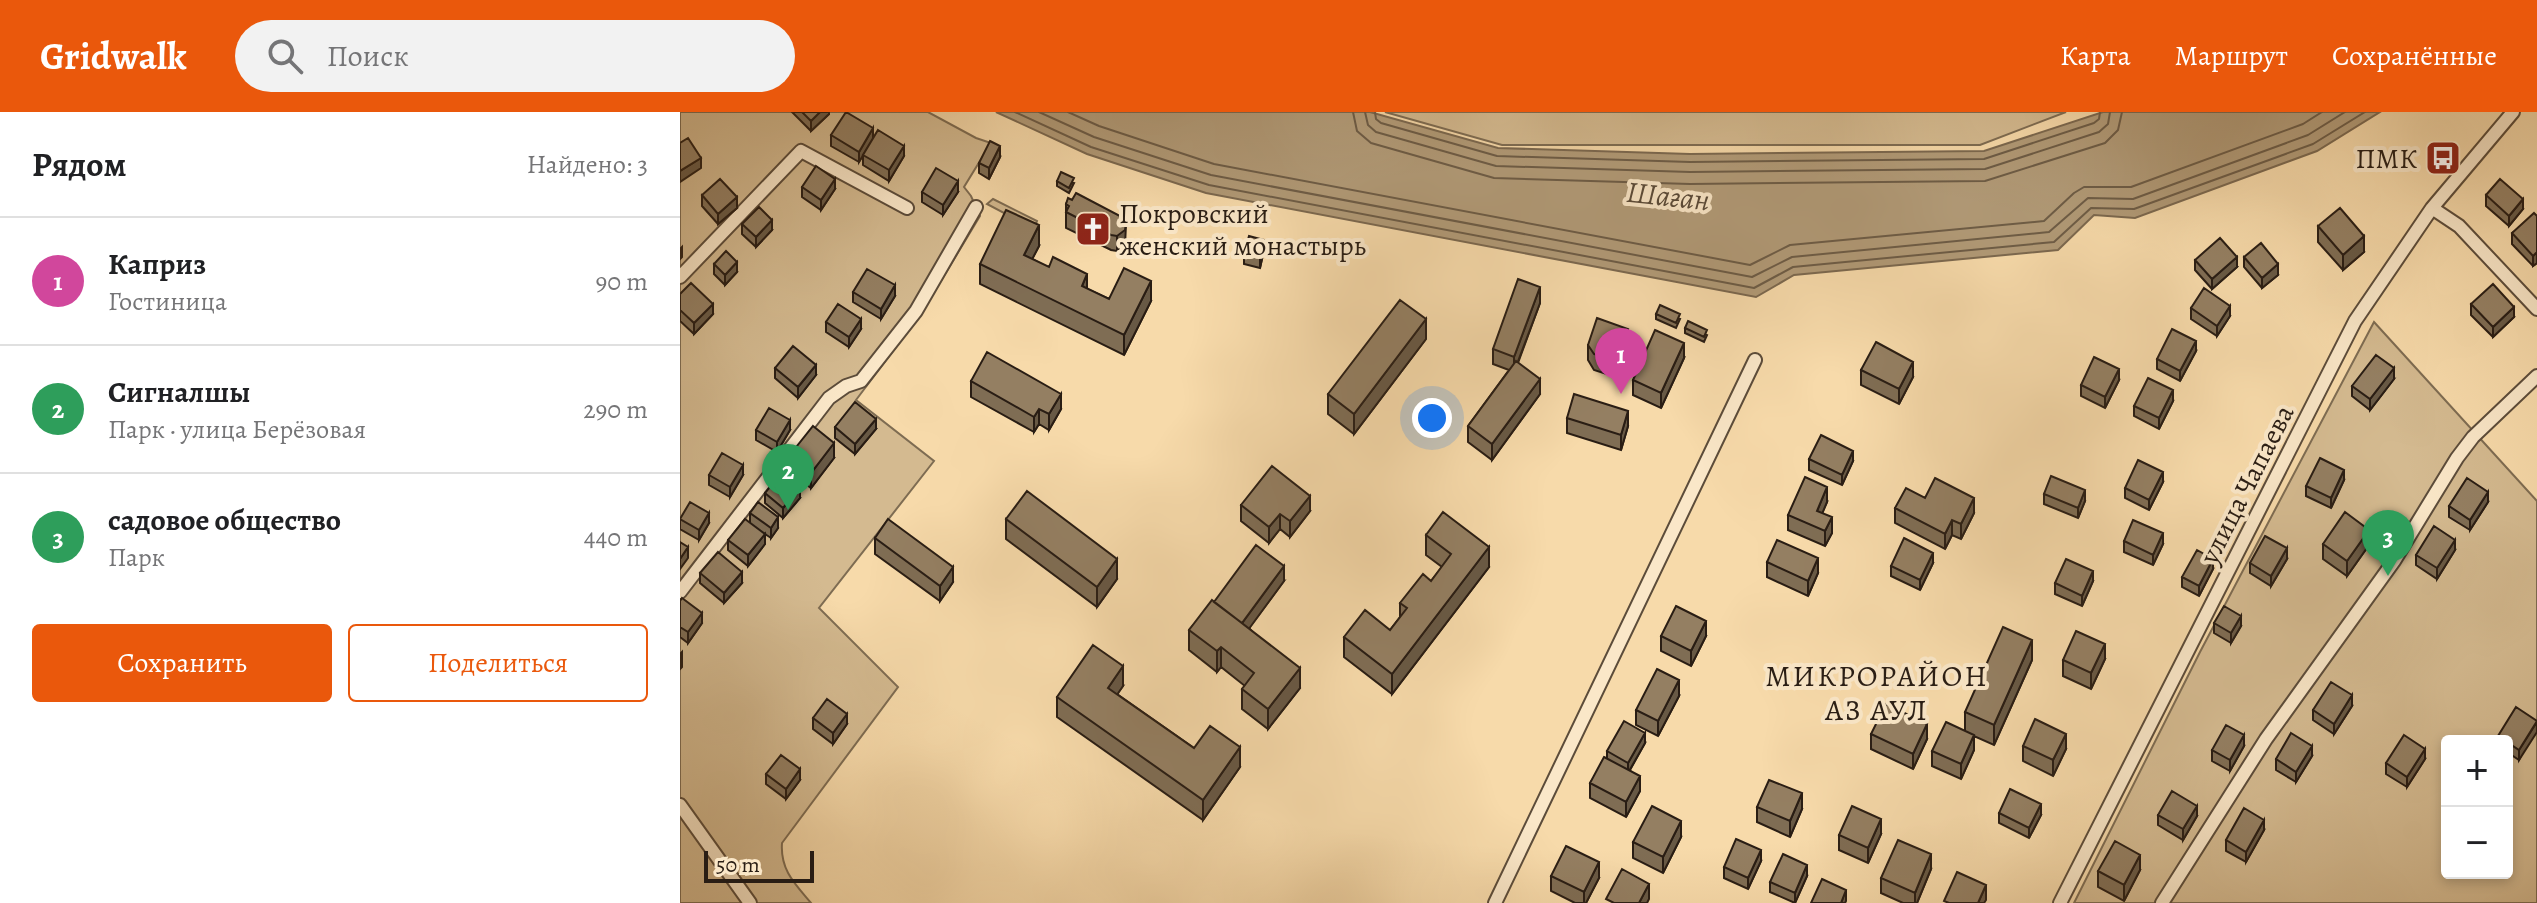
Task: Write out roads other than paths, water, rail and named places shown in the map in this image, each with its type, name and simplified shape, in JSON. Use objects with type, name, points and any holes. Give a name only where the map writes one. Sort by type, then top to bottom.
[{"type":"street","name":"улица Чапаева","points":[[2060,903],[2355,321],[2432,208],[2513,112]]},
{"type":"street","points":[[680,277],[801,151],[907,208]]},
{"type":"street","points":[[680,592],[829,398],[846,386],[861,381],[916,311],[976,207]]},
{"type":"street","points":[[2432,208],[2459,226],[2536,303]]},
{"type":"street","points":[[1495,903],[1755,360]]},
{"type":"street","points":[[2162,903],[2266,739],[2394,561],[2457,458],[2473,437],[2537,376]]},
{"type":"street","points":[[680,805],[750,903]]},
{"type":"water","name":"Шаған","points":[[996,112],[1370,112],[1498,148],[1690,154],[1984,151],[2103,112],[2380,112],[2317,151],[2135,218],[2094,215],[2058,250],[1794,275],[1756,297],[1206,193],[1087,154]]},
{"type":"place","name":"ПМК","points":[[2443,158]]},
{"type":"place","name":"Покровский женский монастырь","points":[[1093,229]]},
{"type":"place","name":"Каприз","points":[[1621,394]]},
{"type":"place","name":"Сигналшы","points":[[788,510]]},
{"type":"place","name":"садовое общество","points":[[2388,576]]},
{"type":"district","name":"МИКРОРАЙОН АЗ АУЛ","points":[[1877,693]]}]
